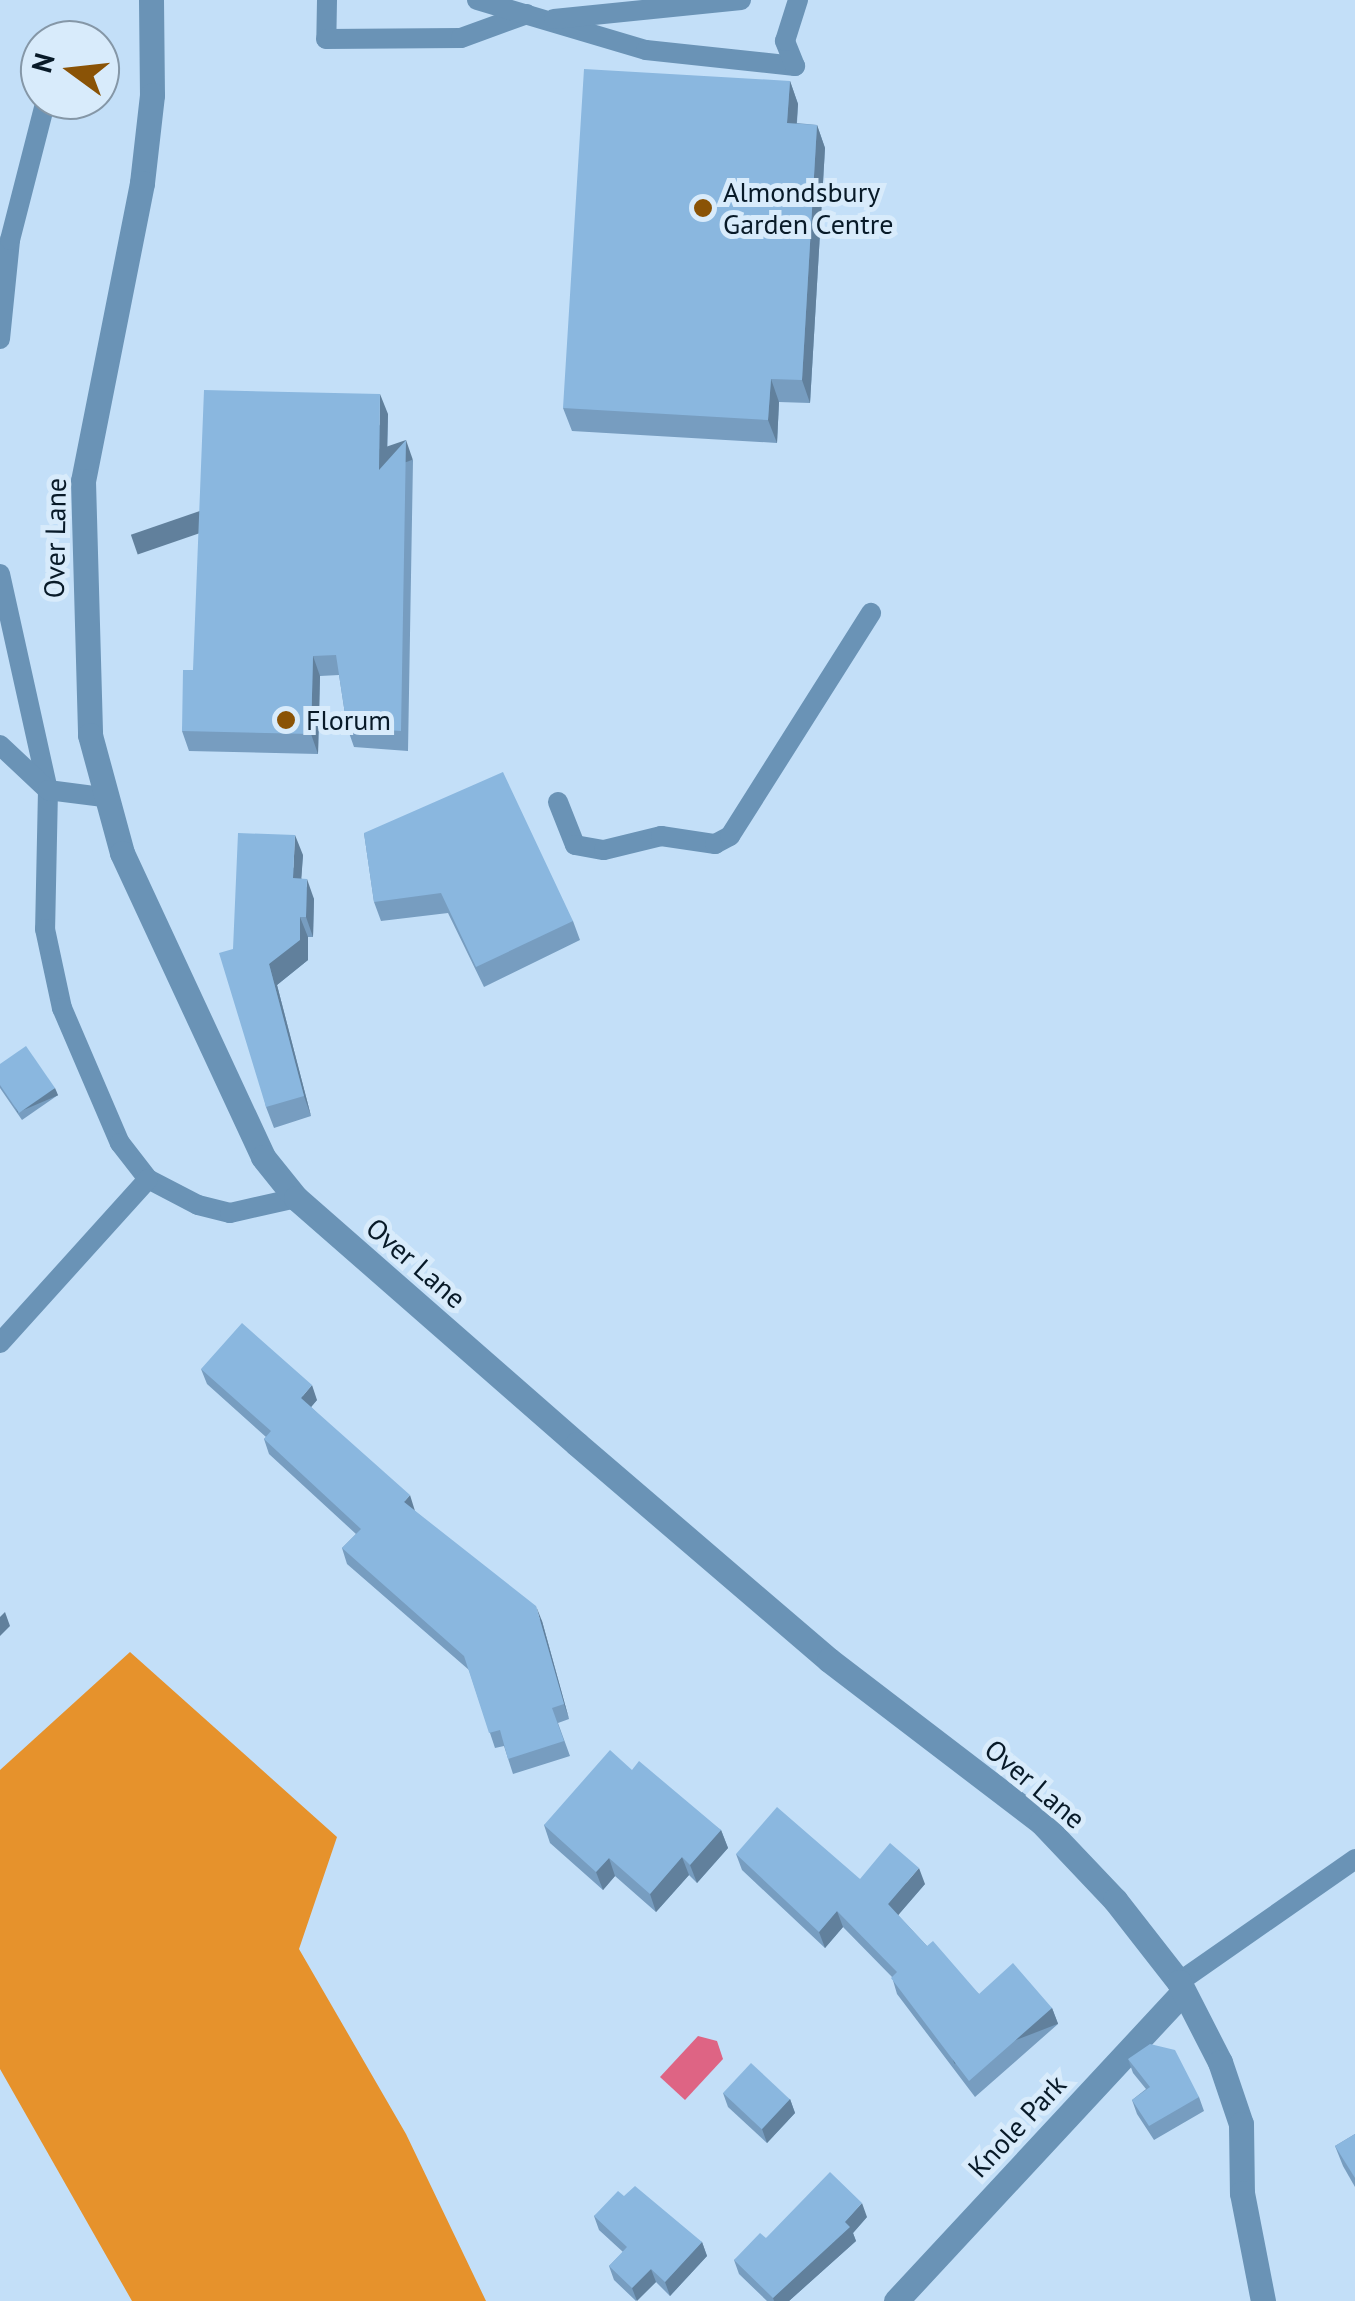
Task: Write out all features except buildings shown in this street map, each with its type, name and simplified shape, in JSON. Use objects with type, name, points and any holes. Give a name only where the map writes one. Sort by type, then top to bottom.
[{"type":"street","name":"Over Lane","points":[[152,0],[152,96],[142,183],[83,481],[84,647],[102,798],[263,1156],[296,1198],[829,1660],[1041,1822],[1116,1900],[1181,1987],[1220,2062],[1241,2124],[1242,2193],[1263,2301]]},
{"type":"street","name":"Knole Park","points":[[896,2301],[1181,1987]]},
{"type":"lane","points":[[327,0],[326,39],[461,38],[537,17],[741,0]]},
{"type":"lane","points":[[478,0],[646,50],[795,66],[785,41],[798,0]]},
{"type":"lane","points":[[0,339],[10,240],[41,120]]},
{"type":"lane","points":[[0,574],[48,790],[45,930],[62,1008],[120,1142],[148,1179],[230,1213],[296,1198]]},
{"type":"lane","points":[[558,802],[574,846],[604,850],[661,836],[714,844],[730,836],[870,613]]},
{"type":"lane","points":[[0,745],[48,790],[102,798]]},
{"type":"lane","points":[[0,1343],[148,1179]]},
{"type":"lane","points":[[1181,1987],[1355,1859]]},
{"type":"shaded area","points":[[130,1652],[337,1837],[299,1949],[406,2134],[486,2301],[132,2301],[0,2069],[0,1770]]},
{"type":"shaded area","points":[[698,2036],[717,2041],[723,2059],[685,2100],[660,2077]]},
{"type":"place","name":"Almondsbury Garden Centre","points":[[703,208]]},
{"type":"place","name":"Florum","points":[[286,720]]}]
